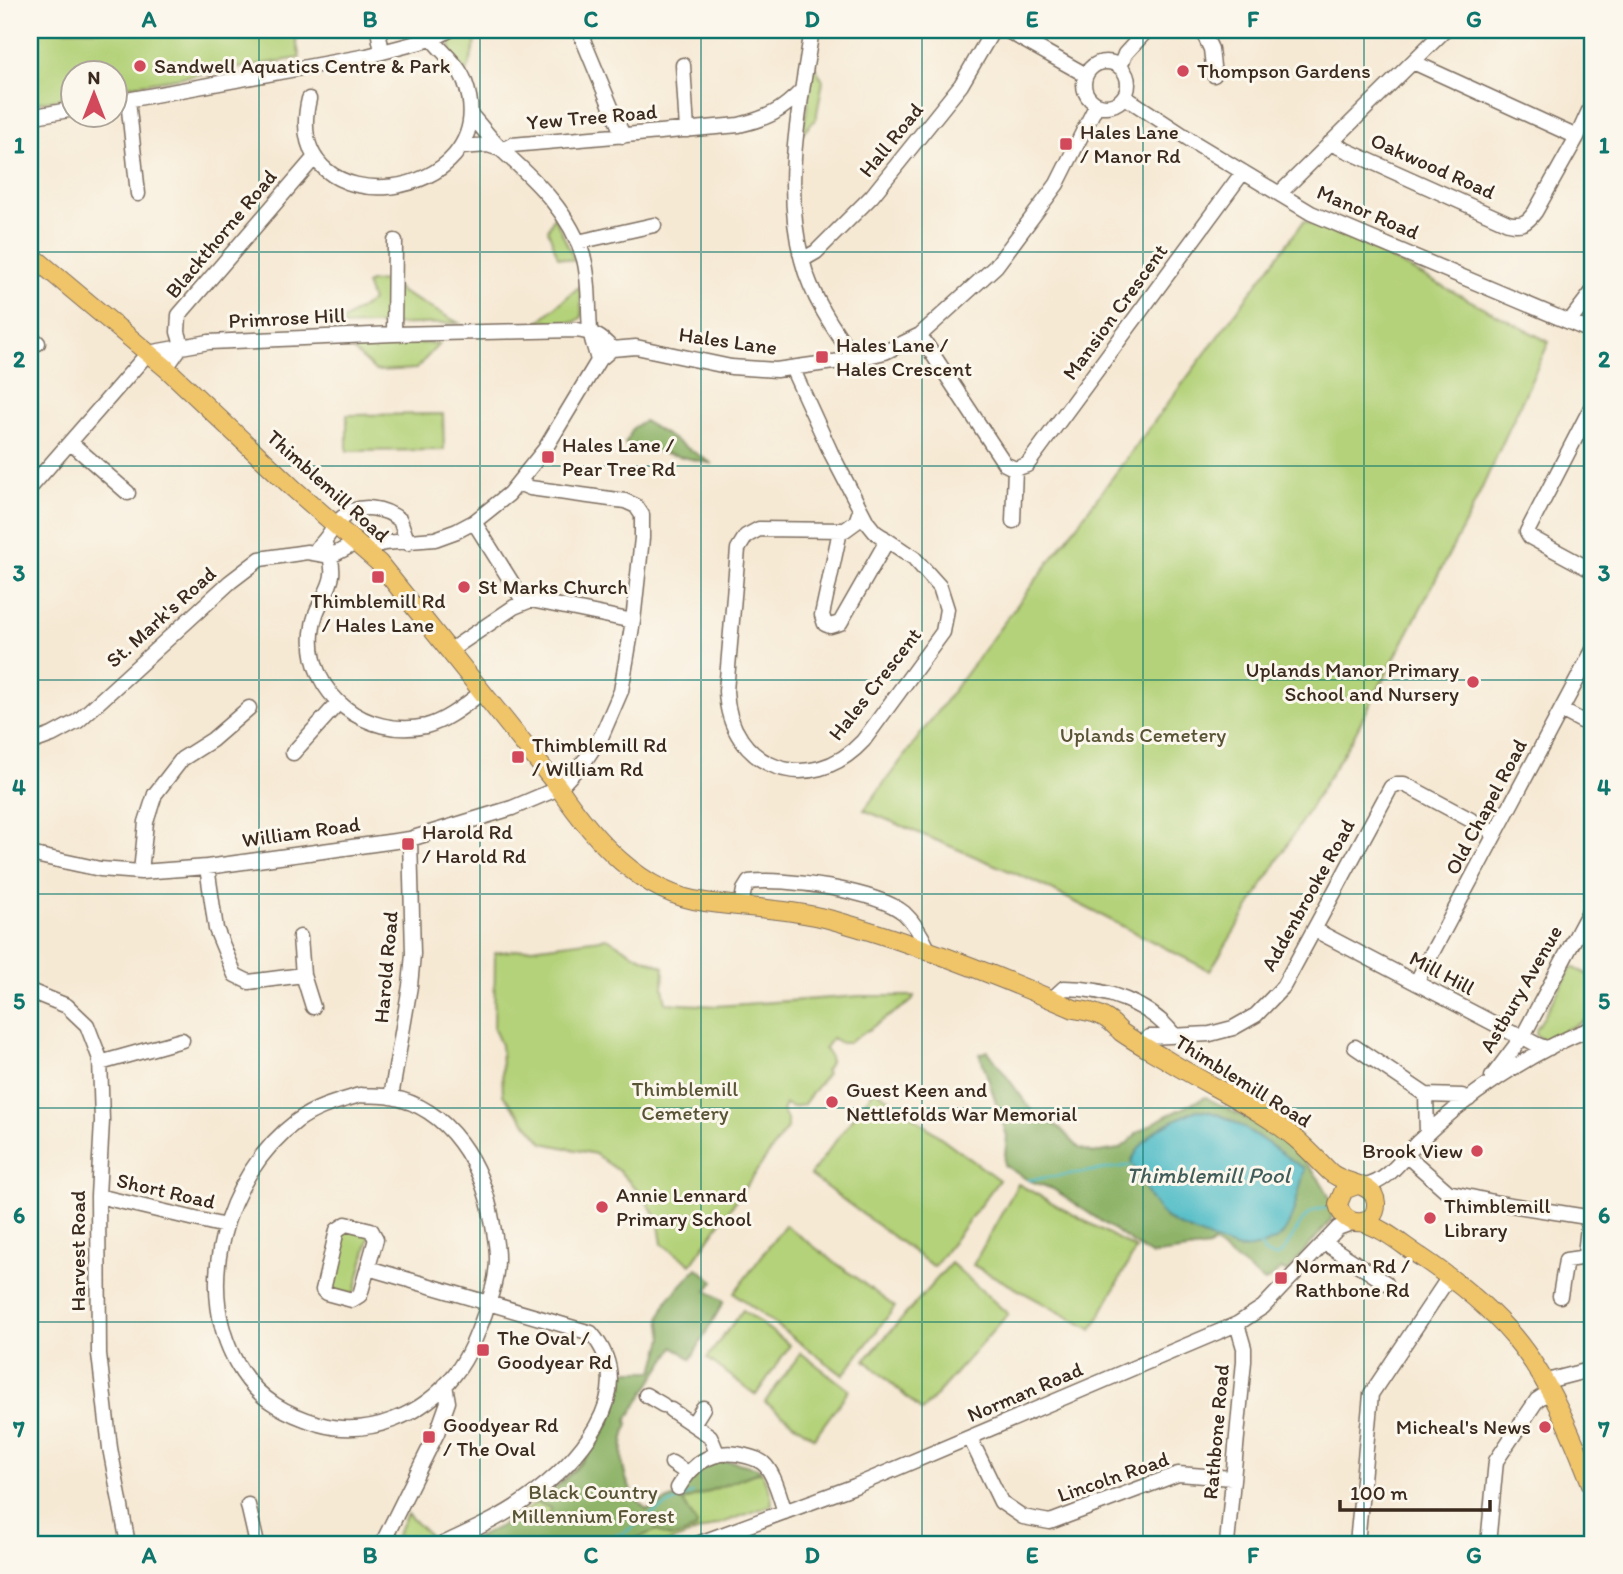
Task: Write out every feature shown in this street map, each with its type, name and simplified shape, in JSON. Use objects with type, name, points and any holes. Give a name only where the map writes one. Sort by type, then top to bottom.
[{"type":"main road","name":"Thimblemill Road","points":[[30,254],[166,368],[294,489],[379,563],[417,607],[481,693],[559,788],[631,858],[674,884],[720,903],[817,915],[929,949],[1074,1009],[1094,1012],[1105,1017],[1123,1033],[1283,1129],[1333,1175],[1345,1182],[1367,1184]]},
{"type":"main road","name":"Thimblemill Road","points":[[1333,1175],[1347,1216]]},
{"type":"main road","points":[[1347,1216],[1347,1188],[1367,1184],[1376,1206],[1379,1229]]},
{"type":"main road","points":[[1347,1216],[1372,1216],[1376,1206]]},
{"type":"main road","points":[[1347,1216],[1379,1229],[1450,1277],[1488,1309],[1515,1339],[1546,1387],[1593,1489]]},
{"type":"street","points":[[378,30],[382,52]]},
{"type":"street","points":[[130,99],[382,52],[432,39],[450,30]]},
{"type":"street","points":[[579,30],[623,136]]},
{"type":"street","points":[[812,30],[802,89],[793,187],[802,260],[814,293],[855,359]]},
{"type":"street","name":"Hall Road","points":[[802,260],[816,252],[872,196],[961,85],[993,30]]},
{"type":"street","points":[[1006,30],[1086,75]]},
{"type":"street","points":[[1120,67],[1125,54],[1147,30]]},
{"type":"street","points":[[1202,30],[1211,49],[1214,75]]},
{"type":"street","points":[[1280,192],[1445,30]]},
{"type":"street","points":[[309,99],[306,124],[309,141],[315,157],[328,172],[361,187],[393,188],[409,184],[438,170],[461,148],[471,115],[465,82],[456,66],[432,39]]},
{"type":"street","points":[[1108,62],[1120,67],[1127,78],[1125,97],[1115,105],[1091,101],[1084,89],[1086,75],[1101,63],[1108,62]]},
{"type":"street","points":[[1413,62],[1577,137],[1593,102]]},
{"type":"street","name":"Yew Tree Road","points":[[684,65],[687,130]]},
{"type":"street","name":"Yew Tree Road","points":[[461,148],[488,145],[502,150],[512,145],[739,125],[763,119],[785,108],[802,89]]},
{"type":"street","name":"Manor Road","points":[[1125,97],[1311,213],[1593,332]]},
{"type":"street","name":"Hales Lane","points":[[612,349],[635,347],[731,367],[793,370],[885,352],[920,335],[996,266],[1057,184],[1097,104]]},
{"type":"street","points":[[30,117],[60,112]]},
{"type":"street","points":[[471,115],[502,150],[530,174],[559,209],[578,242],[589,286],[590,332],[598,361]]},
{"type":"street","points":[[127,130],[138,194]]},
{"type":"street","name":"Oakwood Road","points":[[1330,144],[1508,223],[1519,225],[1528,222],[1535,212],[1577,137]]},
{"type":"street","name":"Blackthorne Road","points":[[181,345],[178,332],[179,315],[315,157]]},
{"type":"street","name":"Mansion Crescent","points":[[1015,469],[1032,461],[1243,172]]},
{"type":"street","points":[[578,242],[654,225]]},
{"type":"street","points":[[394,334],[395,241]]},
{"type":"street","points":[[1570,321],[1593,291]]},
{"type":"street","name":"Primrose Hill","points":[[181,345],[394,334],[576,330],[590,332]]},
{"type":"street","points":[[331,556],[359,546],[435,539],[474,522],[509,494],[545,449],[598,361],[612,349],[602,337],[590,332]]},
{"type":"street","points":[[920,335],[1005,464],[1015,469],[1013,520]]},
{"type":"street","points":[[30,488],[148,353],[181,345]]},
{"type":"street","points":[[166,368],[181,345]]},
{"type":"street","name":"Hales Crescent","points":[[793,370],[815,422],[860,511],[879,535],[914,558],[940,587],[947,609],[943,632],[851,754],[838,763],[809,771],[778,768],[764,762],[743,745],[732,726],[726,706],[738,549],[746,536],[759,529],[824,528],[879,535]]},
{"type":"street","points":[[1593,404],[1527,532],[1530,537],[1593,571]]},
{"type":"street","points":[[71,443],[128,493]]},
{"type":"street","points":[[518,483],[530,488],[625,501],[636,506],[642,515],[633,621],[621,691],[612,715],[586,759],[559,788]]},
{"type":"street","points":[[337,524],[341,517],[351,512],[363,508],[381,509],[401,520],[406,543]]},
{"type":"street","points":[[860,511],[856,522],[842,530],[822,615],[825,624],[830,626],[840,623],[884,546],[879,535]]},
{"type":"street","points":[[474,522],[524,602]]},
{"type":"street","name":"St. Mark's Road","points":[[30,743],[78,721],[225,578],[260,559],[307,552],[319,547],[337,524]]},
{"type":"street","points":[[324,542],[331,556],[334,574],[314,618],[313,660],[322,684],[338,703],[352,714],[375,725],[401,729],[428,725],[453,713],[481,693]]},
{"type":"street","points":[[379,563],[389,552],[406,543]]},
{"type":"street","name":"St. Mark's Road","points":[[307,552],[331,556]]},
{"type":"street","points":[[449,651],[531,600],[633,621]]},
{"type":"street","name":"Old Chapel Road","points":[[1416,983],[1593,650]]},
{"type":"street","points":[[293,752],[338,703]]},
{"type":"street","points":[[141,873],[146,822],[155,794],[182,759],[212,740],[240,709]]},
{"type":"street","points":[[1561,710],[1593,727]]},
{"type":"street","points":[[30,734],[52,735]]},
{"type":"street","name":"Addenbrooke Road","points":[[1143,1045],[1149,1037],[1210,1034],[1233,1028],[1256,1015],[1283,987],[1391,787],[1397,783],[1404,784],[1495,833]]},
{"type":"street","name":"William Road","points":[[34,856],[100,869],[141,873],[207,867],[410,839],[512,808],[559,788]]},
{"type":"street","name":"Harold Road","points":[[391,1097],[413,954],[410,839]]},
{"type":"street","points":[[207,867],[216,929],[235,975],[249,982],[303,975]]},
{"type":"street","points":[[741,906],[744,890],[749,882],[758,881],[804,884],[861,894],[885,902],[903,912],[917,927],[929,949]]},
{"type":"street","name":"Astbury Avenue","points":[[1475,1095],[1505,1063],[1523,1036],[1593,904]]},
{"type":"street","name":"Mill Hill","points":[[1315,930],[1523,1036],[1538,1047],[1549,1048]]},
{"type":"street","points":[[300,937],[303,975],[313,1007]]},
{"type":"street","name":"Thimblemill Road","points":[[1052,999],[1064,988],[1084,988],[1115,995],[1164,1022],[1174,1035]]},
{"type":"street","name":"Harvest Road","points":[[30,991],[67,1006],[87,1025],[100,1063],[102,1121],[98,1196],[99,1354],[110,1448],[128,1544]]},
{"type":"street","points":[[1367,1184],[1475,1095],[1549,1048],[1593,1028]]},
{"type":"street","points":[[100,1063],[182,1040]]},
{"type":"street","points":[[1356,1047],[1426,1095],[1475,1095]]},
{"type":"street","points":[[360,1095],[391,1097],[412,1104],[437,1118],[459,1139],[475,1164],[489,1201],[496,1243],[496,1272],[474,1342],[446,1385],[414,1410],[382,1424],[362,1429],[332,1428],[281,1410],[266,1400],[249,1382],[232,1356],[221,1319],[219,1276],[225,1226],[234,1200],[262,1154],[298,1120],[323,1106],[360,1095]]},
{"type":"street","points":[[1426,1095],[1427,1133]]},
{"type":"street","points":[[1406,1154],[1448,1192],[1498,1203],[1591,1217],[1585,1255],[1566,1260],[1560,1296]]},
{"type":"street","name":"Short Road","points":[[98,1196],[225,1226]]},
{"type":"street","name":"Norman Road","points":[[698,1544],[970,1438],[1237,1324],[1264,1307],[1347,1216]]},
{"type":"street","points":[[346,1224],[374,1233],[376,1239],[368,1268],[357,1298],[352,1300],[323,1290],[340,1226],[346,1224]]},
{"type":"street","points":[[1325,1243],[1386,1283]]},
{"type":"street","points":[[368,1268],[591,1334],[600,1343],[608,1361],[610,1391],[600,1422],[578,1452],[544,1485],[500,1516],[443,1544]]},
{"type":"street","points":[[1357,1544],[1371,1394],[1450,1277]]},
{"type":"street","name":"Rathbone Road","points":[[1227,1544],[1244,1361],[1244,1348],[1237,1324]]},
{"type":"street","points":[[1488,1544],[1496,1461],[1546,1387],[1593,1369]]},
{"type":"street","points":[[382,1544],[437,1433],[448,1402],[446,1385]]},
{"type":"street","points":[[646,1395],[710,1436],[717,1453]]},
{"type":"street","points":[[693,1424],[703,1408]]},
{"type":"street","name":"Lincoln Road","points":[[970,1438],[1001,1502],[1023,1517],[1050,1522],[1178,1474],[1232,1478]]},
{"type":"street","points":[[678,1488],[696,1464],[717,1453],[735,1452],[760,1461],[772,1477],[785,1512]]},
{"type":"street","points":[[672,1463],[687,1473]]},
{"type":"street","points":[[248,1505],[257,1544]]},
{"type":"green space","name":"Sandwell Aquatics Centre & Park","points":[[30,30],[294,30],[300,58],[130,86],[130,60],[60,60],[60,98],[30,104]]},
{"type":"green space","points":[[465,30],[479,30],[467,73],[452,54],[450,42]]},
{"type":"green space","points":[[814,65],[823,81],[816,119],[803,133]]},
{"type":"green space","points":[[554,216],[575,261],[558,257],[548,230]]},
{"type":"green space","name":"Uplands Cemetery","points":[[1304,221],[1364,245],[1549,342],[1470,514],[1352,739],[1210,971],[1038,883],[864,810]]},
{"type":"green space","points":[[391,281],[401,292],[459,323],[335,326],[372,301],[366,284]]},
{"type":"green space","points":[[580,286],[582,317],[575,322],[538,322]]},
{"type":"green space","points":[[440,343],[416,369],[376,371],[346,344]]},
{"type":"green space","points":[[443,414],[444,450],[347,451],[347,415]]},
{"type":"green space","points":[[644,421],[713,464],[625,444],[633,428]]},
{"type":"green space","name":"Thimblemill Cemetery","points":[[607,938],[664,967],[663,988],[666,1003],[716,1006],[860,996],[914,996],[912,1001],[848,1043],[832,1038],[824,1049],[830,1057],[825,1071],[827,1073],[803,1105],[792,1107],[785,1104],[782,1111],[787,1119],[787,1128],[691,1264],[662,1244],[658,1219],[641,1194],[620,1172],[595,1154],[543,1143],[503,1095],[501,1045],[494,1029],[495,953]]},
{"type":"green space","points":[[1572,967],[1593,977],[1593,1017],[1544,1040],[1536,1035],[1536,1030]]},
{"type":"green space","points":[[988,1051],[1032,1111],[1060,1128],[1079,1148],[1093,1153],[1119,1149],[1137,1133],[1206,1097],[1261,1126],[1300,1158],[1321,1182],[1328,1195],[1332,1208],[1331,1220],[1287,1272],[1281,1269],[1265,1282],[1213,1243],[1209,1247],[1151,1255],[1053,1189],[1028,1180],[1004,1165],[1007,1136],[980,1054]],"holes":[[[1197,1110],[1210,1112],[1253,1133],[1304,1169],[1293,1213],[1241,1249],[1166,1219],[1147,1192],[1161,1127]]]},
{"type":"green space","points":[[875,1089],[999,1180],[934,1267],[810,1175]]},
{"type":"green space","points":[[1018,1184],[1136,1249],[1092,1330],[973,1265]]},
{"type":"green space","points":[[785,1225],[895,1307],[843,1375],[734,1293]]},
{"type":"green space","points":[[345,1229],[370,1235],[354,1295],[328,1289]]},
{"type":"green space","points":[[951,1263],[1008,1314],[922,1411],[865,1360]]},
{"type":"green space","name":"Black Country Millennium Forest","points":[[697,1268],[714,1281],[707,1291],[724,1301],[691,1359],[674,1347],[626,1421],[628,1423],[622,1458],[627,1480],[638,1501],[647,1510],[680,1495],[703,1469],[716,1462],[734,1462],[761,1471],[683,1501],[697,1525],[696,1529],[681,1535],[666,1536],[657,1530],[623,1544],[465,1544],[514,1521],[548,1519],[551,1508],[535,1502],[566,1478],[587,1456],[603,1433],[612,1417],[620,1391],[622,1371],[654,1371],[663,1338],[660,1317],[664,1307]]},
{"type":"green space","points":[[743,1310],[790,1345],[756,1395],[707,1358]]},
{"type":"green space","points":[[801,1353],[849,1390],[814,1438],[765,1402]]},
{"type":"green space","name":"Black Country Millennium Forest","points":[[634,1407],[626,1421],[628,1423],[622,1458],[631,1491],[646,1510],[691,1490],[694,1496],[761,1471],[771,1494],[772,1505],[664,1544],[465,1544],[498,1528],[544,1498],[592,1448],[613,1414]]},
{"type":"green space","points":[[407,1514],[434,1540],[424,1544],[392,1544]]},
{"type":"water","name":"Thimblemill Pool","points":[[1197,1110],[1210,1112],[1238,1124],[1305,1169],[1290,1221],[1278,1238],[1257,1247],[1236,1248],[1173,1222],[1162,1214],[1152,1200],[1131,1161],[1152,1134]]},
{"type":"waterway","points":[[1028,1180],[1134,1165]]},
{"type":"waterway","points":[[1260,1245],[1265,1254],[1277,1257],[1309,1214],[1317,1209],[1327,1208]]},
{"type":"waterway","points":[[592,1544],[624,1533],[656,1511],[692,1493]]},
{"type":"place","name":"Sandwell Aquatics Centre & Park","points":[[140,66]]},
{"type":"place","name":"Thompson Gardens","points":[[1183,71]]},
{"type":"place","name":"Hales Lane / Manor Rd","points":[[1066,144]]},
{"type":"place","name":"Hales Lane / Hales Crescent","points":[[822,357]]},
{"type":"place","name":"Hales Lane / Pear Tree Rd","points":[[548,457]]},
{"type":"place","name":"Thimblemill Rd / Hales Lane","points":[[378,577]]},
{"type":"place","name":"St Marks Church","points":[[464,587]]},
{"type":"place","name":"Uplands Manor Primary School and Nursery","points":[[1473,682]]},
{"type":"place","name":"Thimblemill Rd / William Rd","points":[[518,757]]},
{"type":"place","name":"Harold Rd / Harold Rd","points":[[408,844]]},
{"type":"place","name":"Guest Keen and Nettlefolds War Memorial","points":[[832,1102]]},
{"type":"place","name":"Brook View","points":[[1477,1151]]},
{"type":"place","name":"Annie Lennard Primary School","points":[[602,1207]]},
{"type":"place","name":"Thimblemill Library","points":[[1430,1218]]},
{"type":"place","name":"Norman Rd / Rathbone Rd","points":[[1281,1278]]},
{"type":"place","name":"The Oval / Goodyear Rd","points":[[483,1350]]},
{"type":"place","name":"Micheal's News","points":[[1545,1427]]},
{"type":"place","name":"Goodyear Rd / The Oval","points":[[429,1437]]}]
